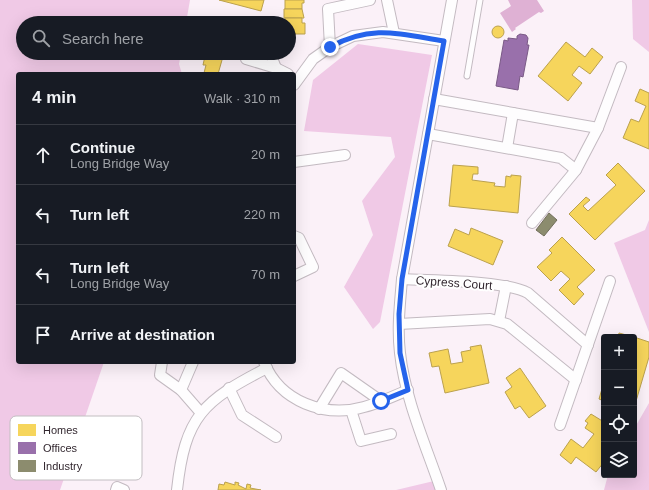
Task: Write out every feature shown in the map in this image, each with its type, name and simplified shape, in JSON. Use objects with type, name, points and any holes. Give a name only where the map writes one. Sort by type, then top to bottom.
[{"type":"street","points":[[330,47],[328,9],[370,0]]},
{"type":"street","points":[[387,0],[394,34]]},
{"type":"street","points":[[441,490],[408,390],[400,353],[399,324],[402,279],[452,0]]},
{"type":"street","points":[[296,79],[310,62],[330,47],[357,35],[372,32],[444,41]]},
{"type":"street","points":[[249,60],[284,72]]},
{"type":"street","points":[[273,60],[276,68]]},
{"type":"street","points":[[532,223],[576,170],[598,128],[621,67]]},
{"type":"street","points":[[434,100],[598,128]]},
{"type":"street","points":[[507,148],[513,113]]},
{"type":"street","points":[[428,134],[561,158],[576,170]]},
{"type":"street","points":[[296,162],[345,155]]},
{"type":"street","points":[[296,237],[299,238],[314,266],[296,275]]},
{"type":"street","name":"Cypress Court","points":[[402,279],[519,288],[528,293],[588,345]]},
{"type":"street","points":[[560,425],[610,282]]},
{"type":"street","name":"Cypress Court","points":[[499,322],[506,286]]},
{"type":"street","points":[[399,324],[490,319],[507,324],[576,380]]},
{"type":"street","points":[[162,364],[160,375],[181,390],[201,413]]},
{"type":"street","points":[[181,390],[192,364]]},
{"type":"street","points":[[176,490],[183,450],[189,432],[201,413],[208,404],[229,388],[265,365],[277,383],[289,395],[303,403],[319,409],[334,411],[351,410],[381,401],[408,390]]},
{"type":"street","points":[[319,409],[341,373],[381,401]]},
{"type":"street","points":[[229,388],[242,415],[276,437]]},
{"type":"street","points":[[351,410],[361,441],[391,434]]},
{"type":"street","points":[[116,490],[117,488],[124,490]]},
{"type":"lane","points":[[467,76],[480,0]]},
{"type":"shaded area","points":[[0,0],[190,0],[187,16],[16,16],[16,60],[180,60],[179,64],[181,72],[16,72],[16,364],[103,364],[85,416],[10,416],[10,480],[63,480],[60,490],[0,490]]},
{"type":"shaded area","points":[[508,0],[537,0],[544,11],[541,13],[539,12],[515,28],[516,29],[512,32],[500,13],[511,6]]},
{"type":"shaded area","points":[[632,0],[649,0],[649,52],[633,39]]},
{"type":"shaded area","points":[[358,44],[432,55],[380,322],[373,329],[344,287],[373,235],[362,201],[395,157],[391,137],[304,131],[313,80]]},
{"type":"shaded area","points":[[649,220],[649,332],[614,243],[645,230]]},
{"type":"shaded area","points":[[649,403],[649,490],[604,490],[607,478],[637,478],[637,424]]},
{"type":"shaded area","points":[[434,481],[436,490],[396,490]]},
{"type":"building: Homes","points":[[219,0],[264,0],[261,11]]},
{"type":"building: Homes","points":[[285,0],[304,0],[304,3],[302,3],[302,9],[285,9]]},
{"type":"building: Homes","points":[[284,9],[302,9],[304,18],[296,18],[296,16],[284,16]]},
{"type":"building: Homes","points":[[296,18],[302,18],[302,23],[305,23],[305,34],[296,34]]},
{"type":"building: Homes","points":[[500,26],[503,27],[503,37],[496,38],[493,37],[492,30],[493,27]]},
{"type":"building: Homes","points":[[566,42],[585,57],[592,48],[603,57],[590,74],[579,66],[572,75],[582,83],[568,101],[538,76]]},
{"type":"building: Homes","points":[[204,60],[222,60],[219,72],[204,72],[206,65],[203,65]]},
{"type":"building: Homes","points":[[640,89],[649,93],[649,149],[623,138],[631,119],[639,122],[646,106],[635,101]]},
{"type":"building: Homes","points":[[618,163],[645,191],[595,240],[569,214],[586,197],[590,200],[583,206],[588,211],[616,185],[606,175]]},
{"type":"building: Homes","points":[[453,165],[478,167],[478,174],[473,174],[472,180],[495,183],[494,186],[505,187],[506,176],[521,176],[518,213],[449,206]]},
{"type":"building: Homes","points":[[471,228],[503,241],[493,265],[448,246],[455,229],[469,235]]},
{"type":"building: Homes","points":[[562,237],[595,270],[577,287],[584,294],[574,305],[559,290],[570,279],[561,271],[551,281],[537,267],[552,253],[549,250]]},
{"type":"building: Homes","points":[[637,338],[649,342],[649,357],[637,398]]},
{"type":"building: Homes","points":[[481,345],[489,383],[445,393],[439,366],[432,367],[429,353],[448,349],[451,364],[463,362],[461,352],[471,350],[470,347]]},
{"type":"building: Homes","points":[[520,368],[546,406],[529,418],[520,406],[515,409],[505,392],[512,387],[506,378]]},
{"type":"building: Homes","points":[[591,414],[601,420],[601,466],[596,472],[576,457],[571,464],[560,455],[571,439],[583,448],[594,434],[585,428],[588,423],[585,421]]},
{"type":"building: Homes","points":[[225,482],[235,485],[235,482],[239,483],[238,485],[246,489],[247,484],[251,485],[250,488],[261,490],[218,490],[219,484],[224,485]]},
{"type":"building: Offices","points":[[520,34],[526,35],[528,38],[527,45],[529,45],[523,77],[520,76],[518,90],[496,86],[504,40],[508,41],[508,38],[517,39],[517,36]]},
{"type":"building: Industry","points":[[549,213],[557,220],[544,236],[536,230]]},
{"type":"route","points":[[330,47],[353,36],[372,32],[383,32],[444,41],[402,279],[399,314],[400,353],[408,390],[381,401]]}]
